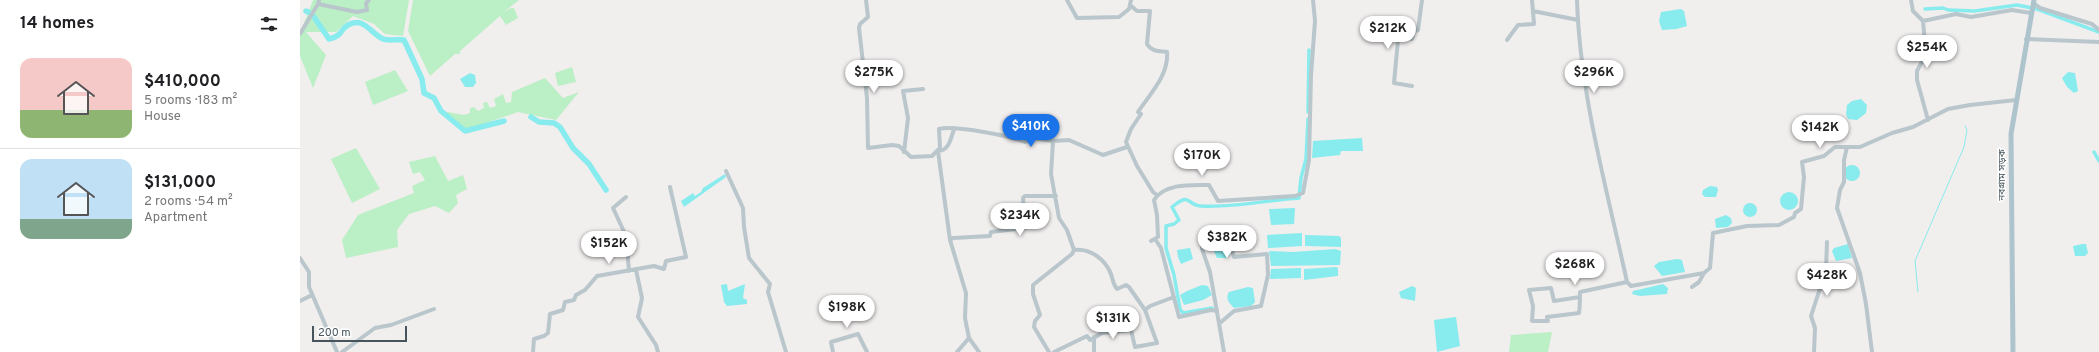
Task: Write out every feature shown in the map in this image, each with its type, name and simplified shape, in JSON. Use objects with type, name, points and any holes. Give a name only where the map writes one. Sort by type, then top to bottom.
[{"type":"main road","name":"নবগ্রাম সড়ক","points":[[2013,352],[2011,137],[2033,3]]},
{"type":"street","points":[[300,34],[318,2],[357,12],[367,10],[366,3],[369,0]]},
{"type":"street","points":[[866,0],[868,17],[860,24],[859,28],[866,91],[868,148],[892,145],[899,146],[911,157],[932,156],[948,146],[954,129]]},
{"type":"street","points":[[1067,0],[1077,18],[1119,16],[1129,9],[1131,0]]},
{"type":"street","points":[[1217,310],[1179,317],[1161,248],[1153,240],[1158,237],[1159,232],[1154,200],[1157,195],[1171,187],[1208,185],[1218,201],[1295,196],[1303,194],[1309,160],[1311,75],[1315,21],[1313,0]]},
{"type":"street","points":[[1412,86],[1394,83],[1396,48],[1398,40],[1402,37],[1412,40],[1414,32],[1418,30],[1422,0]]},
{"type":"street","points":[[1507,40],[1518,25],[1534,24],[1532,0]]},
{"type":"street","points":[[1577,0],[1588,107],[1627,282],[1631,286],[1704,273]]},
{"type":"street","points":[[1911,0],[1913,11],[1922,22],[1926,54],[1917,71],[1917,80],[1928,120]]},
{"type":"street","points":[[2033,3],[2040,8],[2092,24],[2099,30]]},
{"type":"street","points":[[1130,5],[1137,11],[1150,11],[1147,44],[1149,48],[1167,52],[1167,59],[1159,81],[1138,112],[1141,114],[1140,117],[1131,129],[1126,142],[1153,192],[1157,195]]},
{"type":"street","points":[[1922,22],[1956,14],[1971,17],[2012,10],[2031,12]]},
{"type":"street","points":[[1533,11],[1578,20]]},
{"type":"street","points":[[2026,39],[2099,42]]},
{"type":"street","points":[[904,152],[908,118],[903,91],[923,89]]},
{"type":"street","points":[[1692,287],[1699,282],[1704,273],[1710,268],[1713,232],[1747,226],[1778,225],[1794,218],[1795,212],[1801,209],[1804,177],[1802,162],[1824,156],[1835,147],[1860,147],[1892,133],[1903,131],[1948,109],[1961,106],[2016,100]]},
{"type":"street","points":[[979,352],[969,338],[965,318],[966,293],[950,240],[938,151],[941,141],[940,129],[966,129],[1026,142],[1034,138],[1054,141],[1069,140],[1103,155],[1128,147]]},
{"type":"street","points":[[1054,141],[1051,174],[1059,218],[1067,230],[1074,250]]},
{"type":"street","points":[[1847,148],[1843,171],[1844,182],[1840,190],[1838,208],[1860,273],[1866,304],[1872,352]]},
{"type":"street","points":[[726,171],[743,208],[744,227],[750,258],[770,284],[768,292],[786,352]]},
{"type":"street","points":[[533,352],[534,339],[548,333],[550,314],[564,310],[566,302],[574,300],[576,295],[585,290],[597,276],[654,266],[664,269],[666,262],[686,257],[670,187]]},
{"type":"street","points":[[950,240],[953,238],[990,236],[991,232],[1025,228],[1023,198],[1025,196],[1056,196]]},
{"type":"street","points":[[626,197],[613,208],[626,236],[629,271]]},
{"type":"street","points":[[1220,323],[1234,311],[1261,306],[1268,275],[1267,254],[1234,257],[1231,246],[1212,237],[1202,245],[1220,323],[1224,352]]},
{"type":"street","points":[[1814,352],[1815,328],[1811,316],[1826,270],[1827,242]]},
{"type":"street","points":[[1054,352],[1087,336],[1090,340],[1102,333],[1131,330],[1135,347],[1157,343],[1145,310],[1126,284],[1117,289],[1105,264],[1096,256],[1084,249],[1074,250]]},
{"type":"street","points":[[1049,352],[1034,327],[1035,321],[1040,315],[1033,285],[1072,254],[1074,250]]},
{"type":"street","points":[[300,258],[309,272],[309,287],[337,352]]},
{"type":"street","points":[[636,270],[642,298],[638,317],[656,345],[658,352]]},
{"type":"street","points":[[1580,297],[1554,302],[1551,288],[1529,290],[1533,306],[1532,321],[1548,321],[1547,317],[1579,314],[1580,297],[1580,292],[1627,282]]},
{"type":"street","points":[[300,301],[312,295]]},
{"type":"street","points":[[1145,310],[1150,306],[1174,297]]},
{"type":"street","points":[[342,352],[375,328],[391,325],[434,309]]},
{"type":"street","points":[[833,352],[831,342],[858,334],[867,352]]},
{"type":"street","points":[[1094,337],[1094,352]]},
{"type":"street","points":[[957,352],[969,338]]},
{"type":"green space","points":[[313,0],[409,0],[403,36],[385,34],[374,24],[353,16],[336,32],[306,32],[326,55],[313,88],[300,56],[300,34]]},
{"type":"green space","points":[[413,0],[519,0],[504,12],[514,8],[518,18],[506,25],[500,16],[460,51],[460,54],[455,54],[430,76],[408,31]]},
{"type":"green space","points":[[572,67],[576,82],[558,86],[555,73]]},
{"type":"green space","points":[[395,70],[408,91],[373,105],[365,82]]},
{"type":"green space","points":[[545,78],[563,98],[579,92],[556,120],[518,112],[466,130],[442,111],[464,115],[470,113],[470,108],[474,107],[478,111],[484,108],[483,103],[487,102],[490,108],[496,106],[494,99],[503,94],[506,103],[511,102],[512,92]]},
{"type":"green space","points":[[356,148],[380,189],[352,203],[331,159]]},
{"type":"green space","points":[[435,156],[448,181],[463,175],[467,189],[456,195],[458,203],[449,213],[435,206],[409,214],[397,230],[398,247],[346,258],[342,240],[358,215],[414,193],[412,186],[425,180],[420,172],[413,174],[409,162]]},
{"type":"green space","points":[[1552,332],[1548,352],[1509,352],[1511,335]]},
{"type":"water","points":[[1681,9],[1684,11],[1687,26],[1676,29],[1662,30],[1659,21],[1661,12]]},
{"type":"water","points":[[2068,72],[2075,73],[2078,91],[2074,93],[2067,87],[2062,78]]},
{"type":"water","points":[[470,73],[475,75],[476,83],[473,87],[465,87],[460,79]]},
{"type":"water","points":[[1861,99],[1867,105],[1866,113],[1857,120],[1848,119],[1846,114],[1847,105],[1852,101]]},
{"type":"water","points":[[1362,138],[1363,151],[1341,151],[1340,155],[1312,158],[1313,141]]},
{"type":"water","points":[[1852,165],[1859,170],[1860,173],[1855,180],[1852,181],[1845,176],[1844,173],[1849,166]]},
{"type":"water","points":[[725,174],[726,177],[684,207],[681,201],[693,193],[695,196],[701,192],[703,188]]},
{"type":"water","points":[[1710,186],[1717,187],[1718,190],[1716,197],[1705,197],[1702,194],[1703,190]]},
{"type":"water","points":[[1789,192],[1795,195],[1798,201],[1795,207],[1789,210],[1783,207],[1780,201],[1783,195]]},
{"type":"water","points":[[1747,203],[1753,203],[1757,207],[1757,213],[1753,217],[1747,217],[1743,213],[1743,207]]},
{"type":"water","points":[[1295,208],[1294,224],[1271,225],[1269,209]]},
{"type":"water","points":[[1726,215],[1731,218],[1732,223],[1728,227],[1716,228],[1715,219]]},
{"type":"water","points":[[1302,233],[1302,246],[1268,248],[1267,235]]},
{"type":"water","points":[[1305,235],[1339,236],[1341,238],[1341,247],[1305,246]]},
{"type":"water","points":[[1848,244],[1852,258],[1836,261],[1832,251],[1834,248]]},
{"type":"water","points":[[2086,244],[2088,253],[2085,256],[2075,256],[2073,246]]},
{"type":"water","points":[[1226,245],[1230,248],[1230,255],[1226,258],[1217,258],[1214,251]]},
{"type":"water","points":[[1190,248],[1193,259],[1181,264],[1177,250]]},
{"type":"water","points":[[1335,249],[1341,251],[1340,265],[1271,266],[1269,251],[1293,252]]},
{"type":"water","points":[[1677,259],[1682,260],[1685,272],[1662,276],[1654,266],[1659,262]]},
{"type":"water","points":[[1301,268],[1301,278],[1270,279],[1271,269]]},
{"type":"water","points":[[1338,268],[1338,276],[1304,280],[1304,269]]},
{"type":"water","points":[[727,284],[728,291],[745,284],[743,298],[747,300],[747,304],[727,306],[724,302],[721,285]]},
{"type":"water","points":[[1663,284],[1668,288],[1667,294],[1640,296],[1632,294],[1633,291]]},
{"type":"water","points":[[1202,285],[1208,286],[1212,295],[1203,300],[1184,305],[1180,295]]},
{"type":"water","points":[[1412,286],[1416,288],[1415,301],[1401,298],[1399,292]]},
{"type":"water","points":[[1248,287],[1253,288],[1255,302],[1251,306],[1234,308],[1229,303],[1229,292]]},
{"type":"water","points":[[1456,317],[1460,346],[1437,352],[1434,320]]},
{"type":"waterway","points":[[1925,9],[1943,8],[1948,10],[1975,11],[2017,5],[2037,9],[2099,32]]},
{"type":"waterway","points":[[306,11],[310,13]]},
{"type":"waterway","points":[[314,17],[329,39],[337,36],[348,25],[359,23],[363,24],[383,39],[404,40],[422,79],[424,93],[434,98],[441,111],[465,131],[504,121]]},
{"type":"waterway","points":[[1308,112],[1309,50]]},
{"type":"waterway","points":[[531,117],[539,122],[554,123],[560,127],[573,148],[589,164],[606,190]]},
{"type":"waterway","points":[[1212,308],[1183,313],[1180,309],[1174,275],[1166,248],[1166,226],[1174,224],[1179,220],[1172,207],[1178,202],[1186,199],[1196,205],[1213,206],[1238,205],[1299,198],[1301,178],[1306,159],[1308,119]]},
{"type":"waterway","points":[[1918,292],[1915,261],[1964,147],[1967,130],[1965,126]]},
{"type":"waterway","points":[[2094,152],[2099,161]]}]
